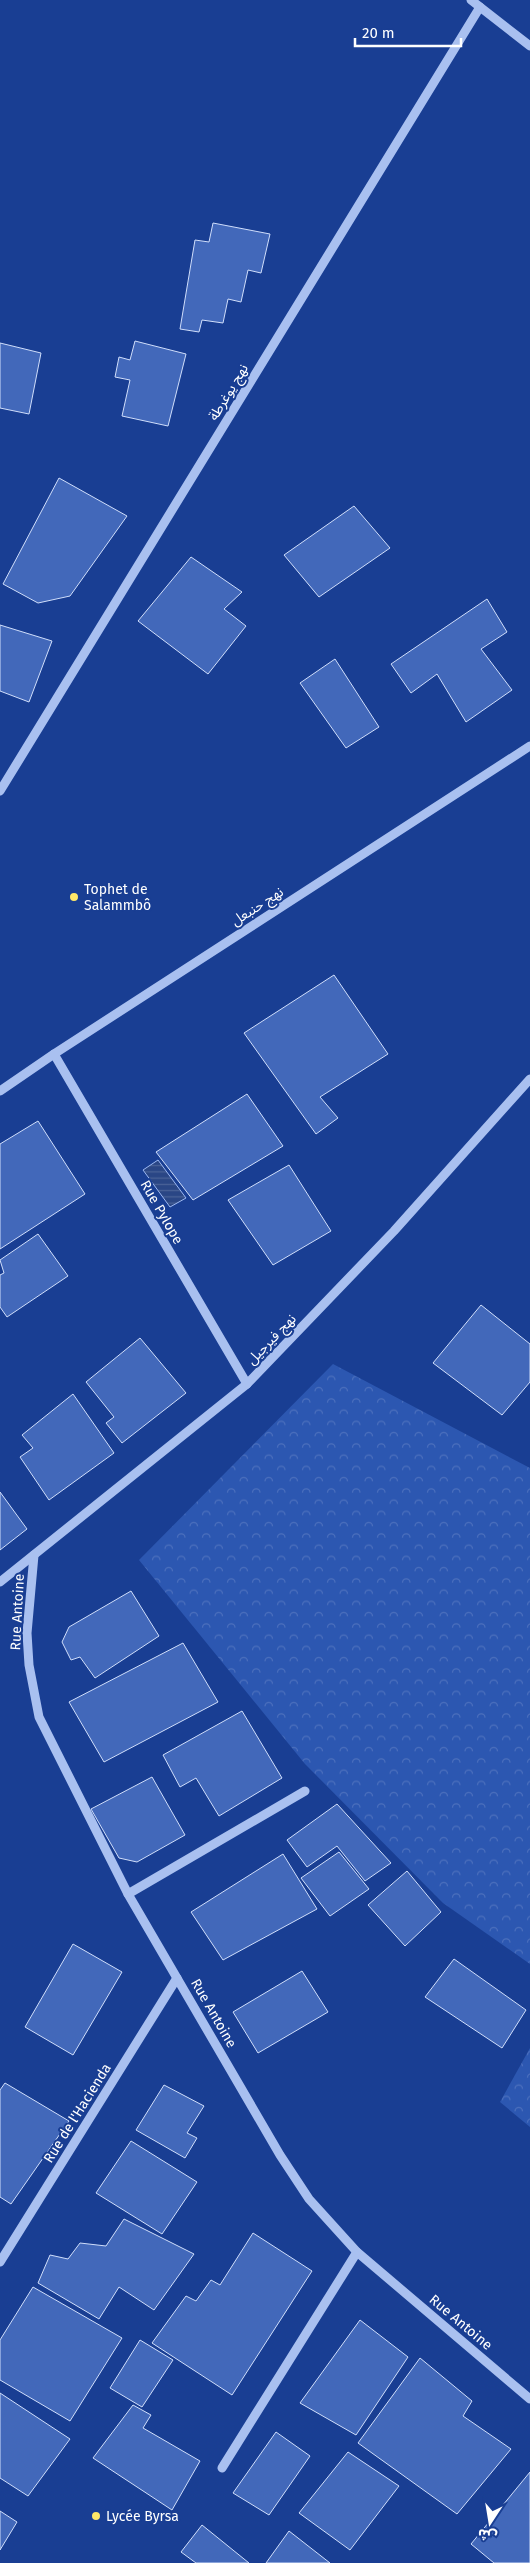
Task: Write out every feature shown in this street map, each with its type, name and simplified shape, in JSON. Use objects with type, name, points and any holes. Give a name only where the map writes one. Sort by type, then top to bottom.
[{"type":"street","points":[[471,0],[530,46]]},
{"type":"street","name":"نهج يوغرطة","points":[[0,791],[480,7]]},
{"type":"street","name":"نهج حنبعل","points":[[0,1092],[54,1054],[530,746]]},
{"type":"street","name":"Rue Pylope","points":[[54,1054],[247,1384]]},
{"type":"street","name":"نهج فيرجيل","points":[[0,1582],[247,1384],[394,1231],[530,1079]]},
{"type":"street","name":"Rue Antoine","points":[[34,1555],[27,1633],[29,1665],[39,1717],[128,1894],[280,2155],[309,2199],[357,2252],[530,2399]]},
{"type":"street","points":[[128,1894],[305,1791]]},
{"type":"street","name":"Rue de l'Hacienda","points":[[0,2262],[177,1978]]},
{"type":"street","points":[[222,2468],[357,2252]]},
{"type":"green space","points":[[333,1364],[530,1468],[530,1964],[443,1903],[305,1764],[139,1560]]},
{"type":"green space","points":[[530,2048],[530,2127],[500,2102]]},
{"type":"shaded area","points":[[158,1160],[186,1198],[170,1207],[143,1170]]},
{"type":"building","points":[[213,223],[270,234],[261,273],[248,270],[241,302],[228,299],[223,323],[202,320],[199,332],[180,329],[195,240],[209,242]]},
{"type":"building","points":[[135,341],[186,354],[168,426],[122,416],[130,380],[115,377],[119,357],[130,360]]},
{"type":"building","points":[[0,343],[41,353],[29,414],[0,408]]},
{"type":"building","points":[[59,478],[127,516],[70,596],[38,603],[3,584]]},
{"type":"building","points":[[354,506],[390,548],[319,597],[284,555]]},
{"type":"building","points":[[191,557],[242,592],[224,609],[246,626],[208,674],[138,621]]},
{"type":"building","points":[[487,599],[507,632],[481,649],[512,690],[466,722],[437,674],[411,693],[391,664]]},
{"type":"building","points":[[0,625],[52,641],[29,702],[0,691]]},
{"type":"building","points":[[335,659],[379,727],[346,748],[300,683]]},
{"type":"building","points":[[334,975],[388,1054],[320,1097],[338,1118],[316,1134],[244,1033]]},
{"type":"building","points":[[247,1094],[283,1146],[193,1200],[156,1152]]},
{"type":"building","points":[[38,1121],[85,1194],[0,1249],[0,1144]]},
{"type":"building","points":[[289,1165],[331,1231],[273,1265],[228,1200]]},
{"type":"building","points":[[38,1234],[68,1276],[7,1317],[0,1307],[0,1275],[4,1273],[0,1260]]},
{"type":"building","points":[[481,1305],[530,1344],[530,1382],[502,1415],[433,1363]]},
{"type":"building","points":[[140,1338],[186,1393],[122,1443],[106,1423],[114,1417],[86,1382]]},
{"type":"building","points":[[73,1394],[114,1453],[49,1500],[20,1457],[33,1448],[22,1435]]},
{"type":"building","points":[[0,1492],[27,1529],[0,1550]]},
{"type":"building","points":[[131,1591],[159,1636],[95,1678],[80,1657],[71,1660],[62,1642],[69,1627]]},
{"type":"building","points":[[183,1643],[218,1702],[104,1762],[69,1702]]},
{"type":"building","points":[[242,1711],[282,1778],[219,1816],[196,1778],[180,1787],[163,1755]]},
{"type":"building","points":[[152,1777],[185,1835],[137,1862],[119,1858],[91,1809]]},
{"type":"building","points":[[337,1804],[391,1863],[365,1881],[337,1846],[307,1867],[287,1840]]},
{"type":"building","points":[[339,1852],[369,1889],[330,1916],[301,1878]]},
{"type":"building","points":[[283,1854],[317,1909],[223,1960],[191,1912]]},
{"type":"building","points":[[407,1871],[441,1912],[405,1946],[368,1905]]},
{"type":"building","points":[[73,1944],[122,1972],[73,2055],[25,2027]]},
{"type":"building","points":[[454,1959],[526,2010],[502,2048],[425,1997]]},
{"type":"building","points":[[302,1971],[328,2012],[258,2053],[233,2012]]},
{"type":"building","points":[[5,2083],[69,2121],[11,2204],[0,2197],[0,2090]]},
{"type":"building","points":[[164,2085],[204,2106],[187,2133],[197,2138],[185,2158],[136,2130]]},
{"type":"building","points":[[131,2141],[197,2182],[162,2234],[96,2193]]},
{"type":"building","points":[[124,2219],[194,2254],[154,2310],[119,2287],[99,2319],[38,2283],[50,2255],[68,2259],[80,2243],[106,2246]]},
{"type":"building","points":[[253,2233],[312,2271],[232,2395],[152,2343],[186,2296],[196,2301],[211,2280],[220,2285]]},
{"type":"building","points":[[33,2287],[122,2338],[70,2421],[0,2380],[0,2340]]},
{"type":"building","points":[[360,2320],[408,2357],[356,2435],[300,2403]]},
{"type":"building","points":[[140,2340],[173,2360],[142,2407],[110,2388]]},
{"type":"building","points":[[420,2358],[472,2401],[463,2416],[511,2449],[457,2514],[358,2443]]},
{"type":"building","points":[[0,2393],[70,2439],[28,2496],[0,2478]]},
{"type":"building","points":[[133,2405],[151,2415],[143,2428],[200,2461],[172,2510],[93,2458]]},
{"type":"building","points":[[276,2432],[310,2456],[269,2515],[233,2493]]},
{"type":"building","points":[[348,2452],[399,2486],[350,2550],[299,2513]]},
{"type":"building","points":[[530,2472],[530,2563],[494,2563],[471,2544]]},
{"type":"building","points":[[0,2511],[17,2522],[0,2550]]},
{"type":"building","points":[[202,2525],[249,2563],[196,2563],[181,2552]]},
{"type":"building","points":[[289,2531],[330,2563],[266,2563]]},
{"type":"place","name":"Tophet de Salammbô","points":[[74,897]]},
{"type":"place","name":"Lycée Byrsa","points":[[96,2516]]}]
